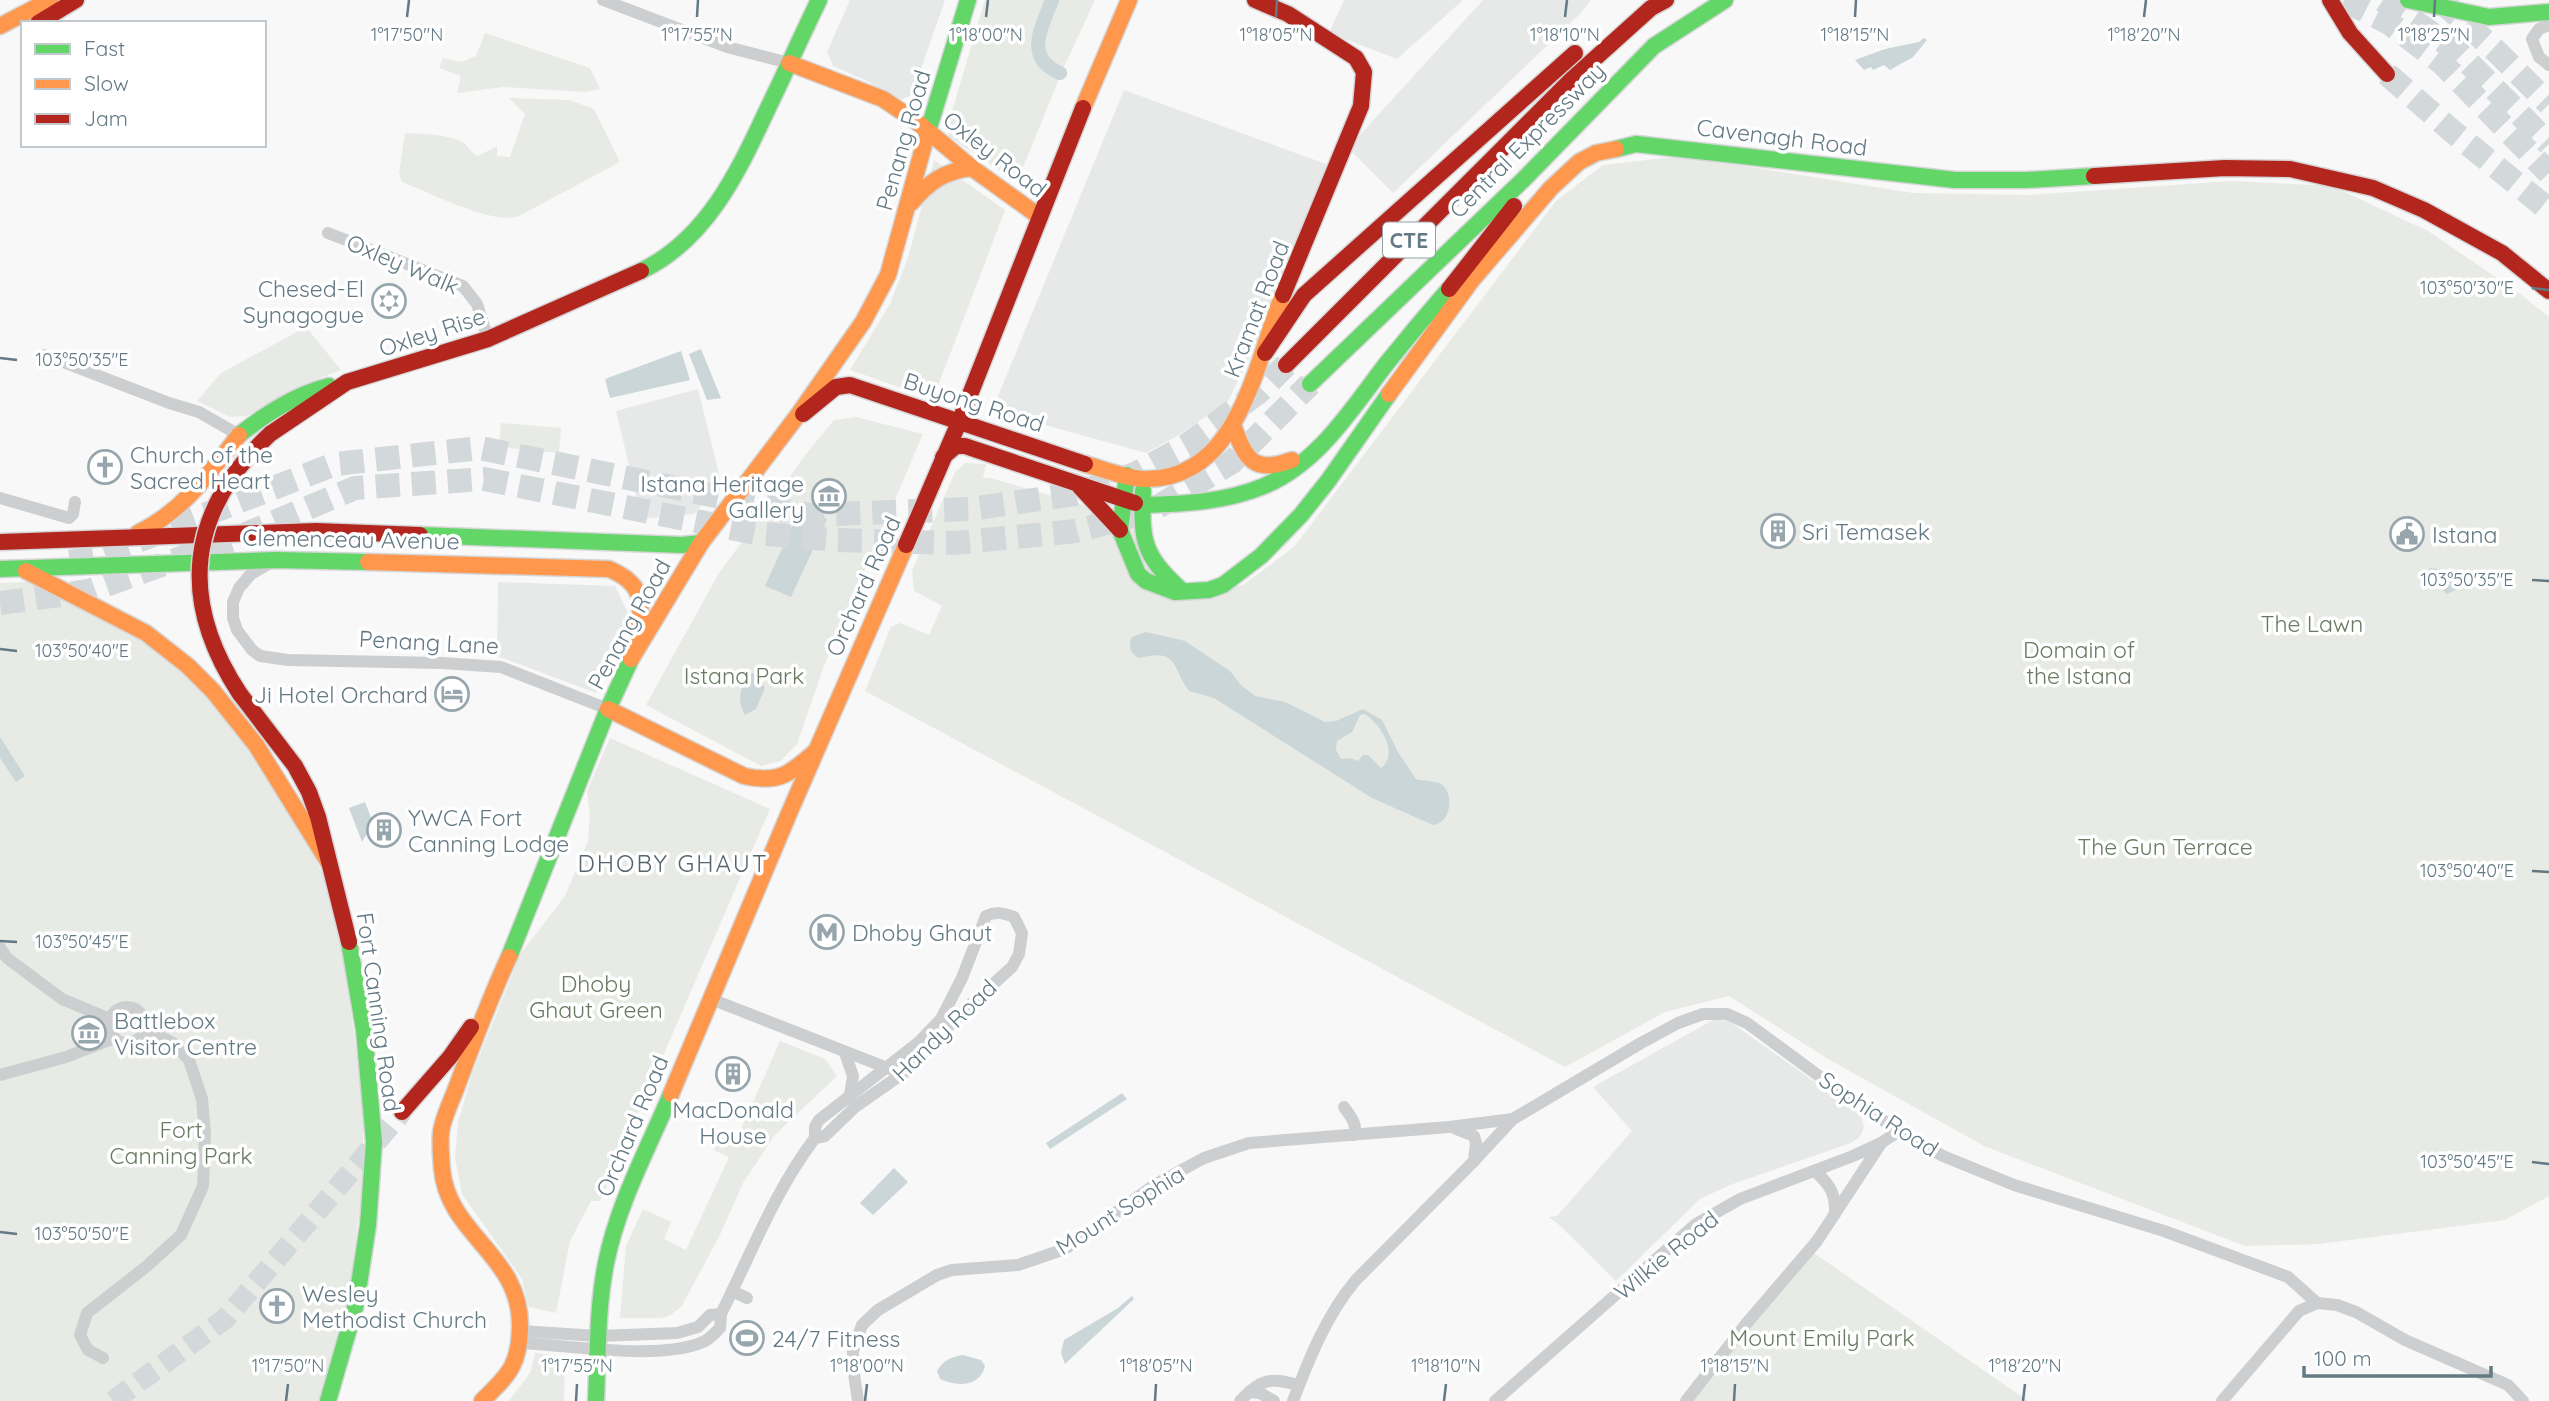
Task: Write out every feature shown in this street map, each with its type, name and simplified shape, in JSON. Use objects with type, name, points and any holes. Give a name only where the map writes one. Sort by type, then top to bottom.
[{"type":"main road","points":[[0,26],[50,0]]},
{"type":"main road","points":[[41,21],[76,0]]},
{"type":"main road","name":"Oxley Rise","points":[[240,694],[220,664],[206,626],[200,586],[203,539],[216,500],[246,456],[270,434],[347,382],[488,339],[591,295],[671,254],[715,208],[727,190],[819,0]]},
{"type":"main road","name":"Penang Road","points":[[520,1337],[520,1312],[512,1284],[460,1218],[449,1195],[442,1172],[442,1130],[488,1002],[514,946],[608,709],[638,645],[701,543],[798,415],[863,322],[888,275],[968,0]]},
{"type":"main road","name":"Orchard Road","points":[[596,1401],[598,1343],[606,1262],[626,1193],[960,420],[1129,0]]},
{"type":"main road","name":"Kramat Road","points":[[1144,480],[1170,477],[1191,470],[1212,453],[1233,425],[1265,353],[1272,322],[1361,106],[1364,72],[1356,58],[1288,14],[1255,0]]},
{"type":"main road","name":"Central Expressway","points":[[1286,365],[1571,80],[1651,8],[1666,0]]},
{"type":"main road","name":"Central Expressway","points":[[1310,384],[1524,179],[1654,46],[1725,0]]},
{"type":"main road","points":[[2330,0],[2350,33],[2387,74]]},
{"type":"main road","points":[[2408,0],[2489,17],[2549,12]]},
{"type":"main road","points":[[1265,353],[1304,295],[1581,48],[1651,8]]},
{"type":"main road","points":[[0,40],[21,31]]},
{"type":"main road","name":"Oxley Road","points":[[787,66],[883,99],[927,136],[1040,217]]},
{"type":"main road","name":"Cavenagh Road","points":[[1127,475],[1120,530],[1138,574],[1163,589],[1209,590],[1223,585],[1261,556],[1328,481],[1472,280],[1566,172],[1596,153],[1636,144],[1955,180],[2026,180],[2225,168],[2290,169],[2373,188],[2424,209],[2502,253],[2549,291]]},
{"type":"main road","points":[[908,207],[933,177],[972,168]]},
{"type":"main road","name":"Buyong Road","points":[[943,457],[956,446],[965,446],[1143,505],[1194,505],[1231,496],[1282,477],[1315,451],[1345,417],[1513,208],[1524,179]]},
{"type":"main road","points":[[130,537],[157,525],[195,494],[239,435],[302,395],[347,382]]},
{"type":"main road","name":"Buyong Road","points":[[798,415],[802,415],[836,387],[850,385],[1089,465],[1144,480]]},
{"type":"main road","points":[[1233,425],[1246,457],[1263,468],[1277,466],[1315,451]]},
{"type":"main road","points":[[1144,480],[1145,548],[1155,565],[1181,590]]},
{"type":"main road","points":[[1077,484],[1120,530]]},
{"type":"main road","name":"Clemenceau Avenue","points":[[0,542],[316,531],[682,545],[701,543]]},
{"type":"main road","points":[[553,565],[555,540]]},
{"type":"main road","name":"Clemenceau Avenue","points":[[0,569],[276,560],[602,567],[613,569],[630,582],[638,594],[642,605],[636,639],[638,645]]},
{"type":"main road","points":[[21,569],[58,585],[135,627],[161,643],[183,662],[242,727],[281,783],[331,867]]},
{"type":"main road","name":"Fort Canning Road","points":[[240,694],[295,766],[309,792],[324,837],[359,1000],[374,1142],[368,1225],[356,1304],[328,1401]]},
{"type":"main road","name":"Penang Lane","points":[[608,709],[744,776],[762,781],[777,780],[788,775],[815,752]]},
{"type":"main road","points":[[402,1112],[450,1057],[488,1002]]},
{"type":"main road","points":[[482,1401],[514,1366],[520,1337]]},
{"type":"street","name":"Oxley Road","points":[[603,0],[727,47],[787,66]]},
{"type":"street","points":[[2549,25],[2539,29],[2532,39],[2539,57],[2549,65]]},
{"type":"street","name":"Oxley Walk","points":[[328,233],[463,286],[477,304],[488,339]]},
{"type":"street","points":[[46,355],[199,412],[239,435]]},
{"type":"street","points":[[0,501],[69,518],[73,514],[75,502]]},
{"type":"street","name":"Penang Lane","points":[[276,560],[251,574],[239,588],[233,602],[233,618],[237,630],[243,640],[260,656],[296,660],[490,665],[516,671],[608,709]]},
{"type":"street","name":"Handy Road","points":[[520,1337],[598,1343],[677,1333],[698,1327],[710,1315],[721,1314],[780,1190],[815,1138],[815,1127],[919,1041],[940,1019],[952,999],[986,916],[1003,913],[1014,918],[1022,933],[1019,954],[1012,967],[959,1016],[905,1072],[855,1107],[825,1136],[815,1138]]},
{"type":"street","points":[[0,948],[7,958],[62,999],[110,1019]]},
{"type":"street","points":[[711,999],[845,1053],[905,1072]]},
{"type":"street","points":[[123,1007],[135,1009],[143,1017],[145,1029],[138,1040],[120,1042],[111,1033],[110,1019],[123,1007]]},
{"type":"street","name":"Sophia Road","points":[[1293,1401],[1339,1300],[1513,1119],[1678,1023],[1703,1014],[1727,1014],[1747,1023],[1834,1087],[1936,1153],[1995,1178],[2164,1231],[2288,1277],[2317,1303]]},
{"type":"street","points":[[103,1358],[88,1350],[80,1335],[87,1313],[147,1266],[181,1235],[203,1186],[205,1134],[202,1099],[189,1060],[173,1043],[145,1029]]},
{"type":"street","points":[[0,1075],[66,1057],[115,1038]]},
{"type":"street","points":[[845,1053],[853,1076],[850,1096]]},
{"type":"street","points":[[1344,1107],[1354,1121],[1354,1135]]},
{"type":"street","name":"Mount Sophia","points":[[858,1401],[853,1367],[857,1339],[862,1325],[878,1310],[937,1275],[953,1270],[1018,1265],[1065,1249],[1156,1184],[1204,1158],[1249,1143],[1448,1128],[1513,1119]]},
{"type":"street","points":[[1448,1128],[1474,1136],[1476,1143],[1469,1166]]},
{"type":"street","name":"Wilkie Road","points":[[1495,1401],[1696,1224],[1740,1199],[1816,1172],[1881,1143],[1899,1130]]},
{"type":"street","points":[[1686,1401],[1746,1324],[1817,1241],[1881,1143]]},
{"type":"street","points":[[1816,1172],[1834,1192],[1835,1214]]},
{"type":"street","points":[[732,1291],[747,1298]]},
{"type":"street","points":[[2222,1401],[2299,1311],[2317,1303],[2337,1305],[2356,1312],[2405,1340],[2508,1385],[2523,1401]]},
{"type":"street","points":[[1245,1396],[1267,1380],[1298,1385]]},
{"type":"street","points":[[1245,1396],[1260,1393],[1274,1401]]},
{"type":"shaded area","points":[[850,0],[945,0],[912,95],[900,100],[833,66],[827,52]]},
{"type":"shaded area","points":[[1344,0],[1463,0],[1397,59],[1329,33]]},
{"type":"shaded area","points":[[1483,0],[1591,0],[1580,14],[1393,193],[1348,148]]},
{"type":"shaded area","points":[[1924,38],[1927,40],[1913,57],[1890,70],[1884,65],[1873,70],[1871,67],[1864,70],[1855,60],[1885,49],[1919,42]]},
{"type":"shaded area","points":[[1124,90],[1342,170],[1228,401],[1179,435],[1146,453],[1020,418],[1004,411],[998,396]]},
{"type":"shaded area","points":[[701,349],[721,398],[707,400],[689,354]]},
{"type":"shaded area","points":[[681,351],[690,380],[610,398],[605,379]]},
{"type":"shaded area","points":[[698,389],[721,482],[694,514],[642,519],[616,411]]},
{"type":"shaded area","points":[[800,509],[827,519],[791,597],[765,586]]},
{"type":"shaded area","points":[[2430,568],[2449,571],[2456,590],[2446,594],[2439,583],[2425,576]]},
{"type":"shaded area","points":[[498,582],[615,586],[628,613],[596,693],[497,656]]},
{"type":"shaded area","points":[[1146,632],[1185,641],[1230,671],[1241,685],[1255,696],[1285,702],[1325,722],[1336,721],[1363,709],[1382,720],[1398,752],[1416,779],[1439,783],[1448,793],[1449,807],[1444,819],[1433,825],[1372,798],[1214,698],[1189,691],[1168,657],[1136,656],[1131,649],[1132,637]],"holes":[[[1365,714],[1382,732],[1388,747],[1389,755],[1381,768],[1368,755],[1363,755],[1358,761],[1341,759],[1336,750],[1337,741],[1352,732],[1360,715]]]},
{"type":"shaded area","points":[[752,673],[758,676],[765,688],[756,709],[745,715],[741,693]]},
{"type":"shaded area","points":[[0,737],[25,776],[16,782],[0,758]]},
{"type":"shaded area","points":[[365,802],[373,823],[362,842],[349,808]]},
{"type":"shaded area","points":[[1713,1020],[1729,1021],[1860,1114],[1864,1127],[1862,1133],[1851,1143],[1730,1185],[1700,1199],[1616,1281],[1548,1217],[1557,1216],[1632,1131],[1593,1087]]},
{"type":"shaded area","points":[[1122,1093],[1127,1099],[1050,1149],[1046,1143]]},
{"type":"shaded area","points":[[894,1168],[908,1182],[873,1215],[860,1203]]},
{"type":"shaded area","points":[[1132,1296],[1134,1299],[1065,1364],[1061,1353],[1064,1340],[1118,1308]]},
{"type":"shaded area","points":[[963,1355],[981,1360],[985,1366],[978,1378],[960,1384],[940,1379],[937,1371],[942,1364]]},
{"type":"green space","points":[[985,0],[1095,0],[1063,69],[1017,182],[949,137],[947,128]]},
{"type":"green space","points":[[485,33],[590,68],[600,89],[586,92],[503,87],[457,93],[461,76],[439,68],[443,58],[462,62],[476,56]]},
{"type":"green space","points":[[509,98],[569,100],[594,109],[620,162],[517,217],[490,216],[402,182],[399,173],[405,133],[437,135],[461,141],[478,156],[497,146],[497,156],[510,157],[525,114]]},
{"type":"green space","name":"Domain of the Istana","points":[[1682,156],[1913,193],[2028,195],[2232,181],[2332,186],[2428,231],[2519,293],[2549,317],[2549,1196],[2505,1220],[2319,1244],[2245,1246],[1984,1146],[1828,1059],[1729,996],[1665,1012],[1565,1067],[865,691],[891,627],[900,623],[929,635],[942,606],[914,591],[912,571],[955,472],[965,463],[986,464],[983,478],[1143,522],[1149,562],[1201,595],[1243,585],[1294,547],[1556,201],[1603,165]]},
{"type":"green space","points":[[934,160],[1005,210],[933,399],[850,370],[890,304],[908,258]]},
{"type":"green space","points":[[306,327],[341,370],[302,385],[247,416],[230,417],[197,401],[221,373]]},
{"type":"green space","name":"Istana Park","points":[[856,417],[923,434],[824,666],[797,744],[781,761],[761,766],[646,705],[719,573],[834,420]]},
{"type":"green space","points":[[501,423],[561,428],[559,453],[499,447]]},
{"type":"green space","name":"Fort Canning Park","points":[[46,581],[142,637],[207,695],[258,758],[308,841],[339,922],[363,1103],[363,1179],[348,1303],[319,1401],[0,1401],[0,583]]},
{"type":"green space","name":"Dhoby Ghaut Green","points":[[610,738],[770,809],[600,1201],[591,1201],[570,1241],[556,1313],[528,1307],[522,1279],[462,1194],[455,1158],[458,1122],[472,1074],[521,953],[565,896],[588,841],[590,815],[587,791]]},
{"type":"green space","points":[[780,1041],[825,1059],[837,1076],[774,1136],[743,1183],[719,1237],[681,1307],[669,1316],[661,1318],[620,1318],[626,1246],[643,1209],[671,1222],[664,1239],[686,1250],[729,1157],[714,1150],[724,1128],[739,1134]]},
{"type":"green space","name":"Mount Emily Park","points":[[1811,1251],[2028,1401],[1689,1401]]},
{"type":"green space","points":[[535,1353],[565,1356],[564,1401],[509,1401],[530,1373]]},
{"type":"waterway","points":[[1052,0],[1038,41],[1042,59],[1060,73]]},
{"type":"tunnel","points":[[2344,0],[2389,23],[2442,63],[2549,173]]},
{"type":"tunnel","points":[[2383,0],[2456,50],[2549,144]]},
{"type":"tunnel","points":[[2440,0],[2549,104]]},
{"type":"tunnel","points":[[2387,74],[2549,210]]},
{"type":"tunnel","points":[[70,562],[94,558],[335,464],[480,448],[809,515],[970,509],[1075,494],[1135,474],[1186,446],[1260,391],[1286,365]]},
{"type":"tunnel","points":[[0,603],[89,591],[239,537],[355,488],[484,479],[756,533],[836,540],[954,543],[1076,531],[1151,511],[1232,462],[1310,384]]},
{"type":"tunnel","points":[[113,1401],[226,1318],[402,1112]]},
{"type":"traffic: fast","points":[[641,271],[685,241],[719,201],[746,154],[819,0]]},
{"type":"traffic: fast","points":[[925,141],[968,0]]},
{"type":"traffic: fast","points":[[1310,384],[1524,179],[1654,46],[1725,0]]},
{"type":"traffic: fast","points":[[2408,0],[2489,17],[2549,12]]},
{"type":"traffic: fast","points":[[1616,149],[1636,144],[1955,180],[2094,176]]},
{"type":"traffic: fast","points":[[1143,505],[1189,503],[1235,496],[1284,476],[1318,449],[1333,433],[1449,289]]},
{"type":"traffic: fast","points":[[239,435],[282,406],[329,386]]},
{"type":"traffic: fast","points":[[1127,475],[1120,530],[1138,574],[1146,581],[1175,592],[1209,590],[1223,585],[1261,556],[1301,515],[1389,394]]},
{"type":"traffic: fast","points":[[1143,491],[1143,523],[1147,546],[1159,567],[1181,590]]},
{"type":"traffic: fast","points":[[420,535],[682,545],[701,543]]},
{"type":"traffic: fast","points":[[0,569],[276,560],[368,562]]},
{"type":"traffic: fast","points":[[509,957],[608,709],[631,659]]},
{"type":"traffic: fast","points":[[328,1401],[356,1304],[368,1225],[374,1142],[364,1030],[349,942]]},
{"type":"traffic: fast","points":[[596,1401],[601,1297],[611,1241],[634,1177],[671,1094]]},
{"type":"traffic: slow","points":[[0,26],[50,0]]},
{"type":"traffic: slow","points":[[1083,108],[1129,0]]},
{"type":"traffic: slow","points":[[789,63],[883,99],[1040,217]]},
{"type":"traffic: slow","points":[[631,659],[701,543],[798,415],[863,322],[888,275],[925,141]]},
{"type":"traffic: slow","points":[[1389,394],[1472,280],[1551,188],[1579,162],[1596,153],[1616,149]]},
{"type":"traffic: slow","points":[[911,203],[938,179],[972,168]]},
{"type":"traffic: slow","points":[[1085,464],[1124,476],[1147,479],[1178,474],[1204,459],[1224,438],[1239,412],[1283,295]]},
{"type":"traffic: slow","points":[[1233,425],[1242,447],[1253,461],[1268,465],[1292,460]]},
{"type":"traffic: slow","points":[[138,533],[182,503],[239,435]]},
{"type":"traffic: slow","points":[[671,1094],[906,545]]},
{"type":"traffic: slow","points":[[368,562],[609,569],[621,575],[636,589],[640,606],[637,640]]},
{"type":"traffic: slow","points":[[26,571],[146,633],[188,666],[213,691],[256,745],[329,863]]},
{"type":"traffic: slow","points":[[608,709],[744,776],[775,778],[791,771],[815,752]]},
{"type":"traffic: slow","points":[[482,1401],[505,1377],[514,1361],[520,1328],[517,1303],[498,1263],[457,1212],[447,1192],[442,1169],[441,1137],[446,1115],[509,957]]},
{"type":"traffic: jam","points":[[41,21],[76,0]]},
{"type":"traffic: jam","points":[[1255,0],[1288,14],[1356,58],[1364,72],[1361,106],[1283,295]]},
{"type":"traffic: jam","points":[[1286,365],[1571,80],[1651,8],[1666,0]]},
{"type":"traffic: jam","points":[[2330,0],[2350,33],[2387,74]]},
{"type":"traffic: jam","points":[[1265,353],[1304,295],[1575,53]]},
{"type":"traffic: jam","points":[[906,545],[960,420],[1083,108]]},
{"type":"traffic: jam","points":[[2094,176],[2225,168],[2290,169],[2373,188],[2424,210],[2502,253],[2549,291]]},
{"type":"traffic: jam","points":[[1449,289],[1514,206]]},
{"type":"traffic: jam","points":[[270,434],[347,382],[488,339],[641,271]]},
{"type":"traffic: jam","points":[[803,414],[836,387],[850,385],[1085,464]]},
{"type":"traffic: jam","points":[[240,694],[220,659],[207,625],[200,591],[201,558],[208,526],[222,494],[242,464],[270,434]]},
{"type":"traffic: jam","points":[[943,457],[956,446],[965,446],[1135,503]]},
{"type":"traffic: jam","points":[[1080,487],[1120,530]]},
{"type":"traffic: jam","points":[[0,542],[316,531],[420,535]]},
{"type":"traffic: jam","points":[[240,694],[295,766],[309,792],[318,817],[349,942]]},
{"type":"traffic: jam","points":[[402,1112],[450,1057],[471,1027]]},
{"type":"place","name":"Chesed-El Synagogue","points":[[389,301]]},
{"type":"place","name":"Church of the Sacred Heart","points":[[105,467]]},
{"type":"place","name":"Istana Heritage Gallery","points":[[829,496]]},
{"type":"place","name":"Sri Temasek","points":[[1778,531]]},
{"type":"place","name":"Istana","points":[[2407,534]]},
{"type":"place","name":"Ji Hotel Orchard","points":[[452,694]]},
{"type":"place","name":"YWCA Fort Canning Lodge","points":[[384,830]]},
{"type":"place","name":"Dhoby Ghaut","points":[[827,932]]},
{"type":"place","name":"Battlebox Visitor Centre","points":[[89,1033]]},
{"type":"place","name":"MacDonald House","points":[[733,1074]]},
{"type":"place","name":"Wesley Methodist Church","points":[[277,1306]]},
{"type":"place","name":"24/7 Fitness","points":[[747,1338]]},
{"type":"district","name":"DHOBY GHAUT","points":[[673,863]]},
{"type":"park label","name":"The Lawn","points":[[2312,623]]},
{"type":"park label","name":"The Gun Terrace","points":[[2165,846]]}]
